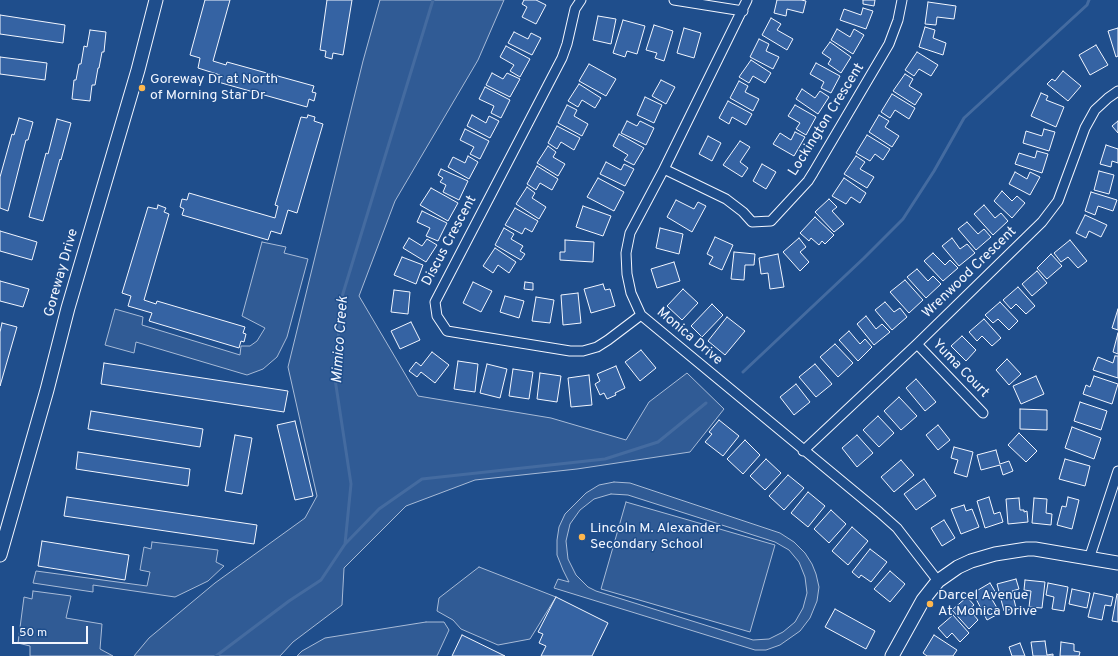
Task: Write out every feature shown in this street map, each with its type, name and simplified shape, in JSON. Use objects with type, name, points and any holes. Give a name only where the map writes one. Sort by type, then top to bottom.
[{"type":"main road","name":"Goreway Drive","points":[[0,555],[47,390],[70,301],[138,70],[156,0]]},
{"type":"main road","points":[[892,656],[923,600],[938,582],[958,567],[982,557],[1011,551],[1035,549],[1118,563]]},
{"type":"street","name":"Discus Crescent","points":[[581,0],[575,9],[567,44],[562,58],[434,302],[437,316],[447,331],[570,351],[583,351],[597,347],[641,315]]},
{"type":"street","points":[[674,0],[743,11]]},
{"type":"street","name":"Monica Drive","points":[[748,0],[664,169],[630,233],[626,253],[627,274],[631,293],[641,315],[897,528],[938,582]]},
{"type":"street","name":"Lockington Crescent","points":[[664,169],[726,199],[743,212],[752,222],[771,221],[808,181],[813,173],[889,44],[898,20],[902,0]]},
{"type":"street","name":"Wrenwood Crescent","points":[[803,450],[917,344],[1042,222],[1058,201],[1085,128],[1095,110],[1118,91]]},
{"type":"street","name":"Yuma Court","points":[[917,344],[983,413]]},
{"type":"street","points":[[1089,559],[1118,471]]},
{"type":"shaded area","points":[[380,0],[504,0],[478,60],[395,201],[359,296],[418,396],[551,418],[626,440],[649,402],[687,373],[724,409],[690,452],[577,469],[475,480],[406,506],[344,568],[342,605],[293,642],[280,656],[134,656],[149,638],[215,583],[305,518],[317,496],[288,367],[363,61]]},
{"type":"shaded area","points":[[262,242],[286,247],[284,253],[308,259],[287,337],[277,357],[263,369],[247,375],[136,342],[134,353],[105,345],[115,309],[143,317],[142,325],[240,355],[241,346],[250,346],[257,341],[265,328],[242,316]]},
{"type":"shaded area","points":[[614,482],[630,483],[780,533],[794,542],[805,553],[816,574],[819,587],[817,601],[810,618],[800,631],[780,645],[766,650],[755,650],[554,588],[558,579],[569,582],[557,555],[559,527],[565,514],[586,493],[599,485]],"holes":[[[611,494],[628,495],[775,542],[789,550],[799,562],[805,577],[807,593],[803,608],[795,622],[783,632],[769,639],[753,640],[596,591],[588,587],[576,575],[568,559],[566,541],[570,524],[580,510],[594,499]]]},
{"type":"shaded area","points":[[626,502],[775,545],[750,632],[601,589]]},
{"type":"shaded area","points":[[152,542],[218,550],[216,562],[224,566],[208,581],[175,597],[93,585],[93,592],[33,583],[36,571],[147,586],[150,572],[140,570],[144,547],[151,549]]},
{"type":"shaded area","points":[[479,567],[556,597],[530,639],[498,645],[461,629],[453,620],[437,611],[439,598]]},
{"type":"shaded area","points":[[33,591],[71,596],[66,618],[102,624],[100,649],[113,656],[30,656],[30,646],[18,643],[24,597],[32,599]]},
{"type":"shaded area","points":[[426,622],[444,622],[449,630],[437,656],[297,656],[302,651],[325,638]]},
{"type":"building","points":[[205,0],[230,0],[213,61],[226,65],[227,62],[314,86],[312,92],[316,93],[314,101],[309,99],[307,107],[218,82],[220,75],[198,68],[200,58],[190,55]]},
{"type":"building","points":[[327,0],[352,0],[343,55],[333,53],[332,59],[325,57],[326,51],[320,50]]},
{"type":"building","points":[[524,0],[536,0],[546,5],[536,24],[522,17],[527,7],[522,4]]},
{"type":"building","points":[[777,0],[806,1],[803,13],[787,9],[786,16],[774,13]]},
{"type":"building","points":[[863,0],[875,0],[874,6],[863,4]]},
{"type":"building","points":[[928,2],[956,6],[954,19],[937,17],[936,25],[925,24]]},
{"type":"building","points":[[863,8],[873,11],[866,29],[840,20],[844,9],[861,15]]},
{"type":"building","points":[[0,15],[65,25],[63,43],[0,34]]},
{"type":"building","points":[[598,16],[616,19],[611,44],[593,40]]},
{"type":"building","points":[[771,18],[781,24],[777,30],[793,39],[787,50],[762,35]]},
{"type":"building","points":[[623,20],[645,26],[637,54],[627,51],[625,57],[613,53]]},
{"type":"building","points":[[654,25],[673,31],[664,61],[655,58],[657,53],[646,50]]},
{"type":"building","points":[[925,27],[935,30],[933,38],[946,43],[943,55],[919,47]]},
{"type":"building","points":[[684,28],[701,33],[694,58],[677,53]]},
{"type":"building","points":[[1118,28],[1118,56],[1116,57],[1108,31]]},
{"type":"building","points":[[837,29],[850,37],[854,29],[864,35],[853,54],[831,40]]},
{"type":"building","points":[[90,30],[106,32],[104,52],[102,52],[95,85],[92,85],[90,101],[72,99],[74,80],[76,80],[79,64],[81,64],[84,46],[87,47]]},
{"type":"building","points":[[514,32],[528,39],[531,33],[541,38],[532,55],[508,43]]},
{"type":"building","points":[[759,39],[769,44],[766,51],[779,57],[773,69],[750,57]]},
{"type":"building","points":[[830,42],[851,57],[841,73],[828,64],[831,59],[822,53]]},
{"type":"building","points":[[1096,45],[1108,65],[1090,75],[1079,55]]},
{"type":"building","points":[[506,46],[530,59],[520,77],[510,71],[514,65],[500,57]]},
{"type":"building","points":[[917,52],[938,65],[931,76],[919,69],[914,76],[905,70]]},
{"type":"building","points":[[0,57],[47,63],[45,80],[0,74]]},
{"type":"building","points":[[751,60],[771,73],[765,83],[753,76],[749,83],[739,77]]},
{"type":"building","points":[[816,63],[840,76],[831,93],[821,88],[824,82],[810,74]]},
{"type":"building","points":[[589,64],[616,79],[606,96],[579,81]]},
{"type":"building","points":[[1063,71],[1081,86],[1068,101],[1047,84],[1052,79],[1055,81]]},
{"type":"building","points":[[492,73],[503,79],[507,73],[520,79],[510,97],[486,85]]},
{"type":"building","points":[[905,74],[913,79],[909,86],[922,94],[915,105],[893,91]]},
{"type":"building","points":[[661,80],[675,87],[666,104],[652,96]]},
{"type":"building","points":[[739,81],[748,86],[745,92],[759,99],[753,111],[730,98]]},
{"type":"building","points":[[579,84],[601,98],[595,108],[582,100],[578,107],[568,101]]},
{"type":"building","points":[[485,87],[510,100],[501,118],[491,113],[494,106],[479,99]]},
{"type":"building","points":[[802,89],[815,98],[820,91],[829,97],[818,114],[796,99]]},
{"type":"building","points":[[1041,93],[1048,96],[1046,100],[1064,107],[1056,127],[1031,116]]},
{"type":"building","points":[[892,94],[915,108],[909,119],[895,110],[890,118],[881,112]]},
{"type":"building","points":[[645,97],[662,105],[654,123],[637,115]]},
{"type":"building","points":[[728,101],[752,114],[746,125],[732,117],[729,124],[719,118]]},
{"type":"building","points":[[567,105],[577,110],[574,116],[588,124],[582,136],[558,123]]},
{"type":"building","points":[[795,105],[816,117],[806,135],[796,129],[800,123],[788,116]]},
{"type":"building","points":[[308,115],[315,117],[314,121],[323,124],[297,213],[288,210],[281,234],[271,231],[268,240],[182,215],[184,209],[180,207],[182,199],[187,200],[189,193],[275,218],[278,206],[275,205],[301,117],[307,118]]},
{"type":"building","points":[[472,115],[486,123],[489,116],[499,121],[490,138],[467,126]]},
{"type":"building","points":[[879,115],[889,121],[885,127],[899,136],[892,147],[869,132]]},
{"type":"building","points":[[19,118],[33,122],[28,140],[26,140],[8,211],[0,208],[0,177],[12,134],[14,135]]},
{"type":"building","points":[[57,119],[71,123],[43,221],[29,217],[46,153],[48,154]]},
{"type":"building","points":[[627,121],[637,126],[640,121],[654,128],[646,145],[621,133]]},
{"type":"building","points":[[1118,121],[1118,133],[1112,126]]},
{"type":"building","points":[[557,126],[580,138],[574,150],[561,142],[557,149],[548,143]]},
{"type":"building","points":[[465,129],[489,141],[480,159],[470,154],[474,147],[460,140]]},
{"type":"building","points":[[1044,129],[1055,132],[1049,151],[1023,143],[1026,131],[1042,136]]},
{"type":"building","points":[[795,132],[805,137],[794,156],[773,144],[780,133],[791,140]]},
{"type":"building","points":[[619,134],[644,148],[634,165],[624,160],[628,155],[613,146]]},
{"type":"building","points":[[867,135],[890,149],[883,160],[875,154],[870,161],[856,153]]},
{"type":"building","points":[[708,136],[721,143],[712,161],[699,154]]},
{"type":"building","points":[[740,141],[750,147],[740,162],[748,168],[742,177],[723,165]]},
{"type":"building","points":[[1106,145],[1118,149],[1118,163],[1112,161],[1111,167],[1100,164]]},
{"type":"building","points":[[548,146],[556,152],[553,157],[565,164],[558,176],[537,163]]},
{"type":"building","points":[[1037,151],[1048,154],[1042,173],[1015,164],[1019,153],[1035,158]]},
{"type":"building","points":[[468,156],[478,162],[469,179],[448,167],[453,157],[465,163]]},
{"type":"building","points":[[856,156],[865,162],[860,169],[874,177],[867,188],[844,174]]},
{"type":"building","points":[[606,162],[621,170],[624,164],[634,169],[625,186],[600,174]]},
{"type":"building","points":[[762,164],[776,172],[766,189],[753,181]]},
{"type":"building","points":[[537,166],[558,179],[552,190],[540,183],[536,190],[527,184]]},
{"type":"building","points":[[441,169],[468,181],[459,200],[443,192],[446,185],[440,182],[443,178],[438,175]]},
{"type":"building","points":[[1099,171],[1114,175],[1109,194],[1094,190]]},
{"type":"building","points":[[1015,172],[1027,179],[1030,172],[1040,177],[1030,195],[1009,184]]},
{"type":"building","points":[[598,178],[624,192],[614,211],[587,197]]},
{"type":"building","points":[[844,178],[866,193],[860,203],[851,197],[846,204],[832,196]]},
{"type":"building","points":[[527,187],[535,193],[532,198],[546,207],[539,219],[516,204]]},
{"type":"building","points":[[431,188],[458,203],[448,221],[420,205]]},
{"type":"building","points":[[1002,191],[1012,201],[1017,196],[1025,203],[1012,218],[994,201]]},
{"type":"building","points":[[1091,192],[1117,200],[1113,211],[1098,206],[1095,215],[1085,211]]},
{"type":"building","points":[[829,199],[837,207],[832,211],[844,224],[834,232],[815,212]]},
{"type":"building","points":[[676,200],[694,209],[698,202],[706,206],[692,232],[667,217]]},
{"type":"building","points":[[158,205],[166,208],[164,212],[169,214],[144,300],[156,304],[157,301],[245,327],[243,333],[246,334],[244,342],[241,341],[239,348],[149,321],[152,313],[128,306],[131,296],[122,293],[148,207],[157,209]]},
{"type":"building","points":[[984,205],[995,218],[1001,213],[1008,221],[993,235],[974,214]]},
{"type":"building","points":[[583,206],[611,216],[603,236],[576,227]]},
{"type":"building","points":[[515,208],[538,221],[532,232],[525,228],[522,234],[505,225]]},
{"type":"building","points":[[422,211],[447,223],[438,241],[426,236],[430,228],[417,222]]},
{"type":"building","points":[[1085,215],[1107,225],[1101,237],[1089,231],[1086,238],[1076,233]]},
{"type":"building","points":[[815,217],[834,235],[825,244],[822,241],[819,245],[811,238],[809,241],[800,233]]},
{"type":"building","points":[[967,222],[978,234],[984,229],[991,237],[976,250],[958,229]]},
{"type":"building","points":[[504,228],[514,234],[511,239],[523,246],[520,251],[525,254],[521,260],[495,245]]},
{"type":"building","points":[[660,228],[683,234],[679,254],[656,248]]},
{"type":"building","points":[[0,231],[37,242],[32,260],[0,251]]},
{"type":"building","points":[[715,237],[733,245],[722,270],[709,264],[713,257],[707,254]]},
{"type":"building","points":[[409,238],[422,246],[427,239],[437,245],[426,262],[403,248]]},
{"type":"building","points":[[799,238],[806,247],[800,252],[809,262],[800,271],[783,252]]},
{"type":"building","points":[[952,238],[960,249],[967,244],[975,253],[959,266],[942,246]]},
{"type":"building","points":[[565,240],[594,242],[593,262],[560,260],[560,252],[565,252]]},
{"type":"building","points":[[1070,240],[1087,261],[1078,268],[1068,257],[1061,262],[1054,253]]},
{"type":"building","points":[[495,248],[516,262],[509,273],[498,265],[493,273],[483,266]]},
{"type":"building","points":[[734,252],[755,254],[754,265],[745,265],[744,280],[731,279]]},
{"type":"building","points":[[933,253],[945,265],[950,260],[958,268],[943,281],[924,261]]},
{"type":"building","points":[[778,254],[784,287],[770,289],[768,273],[761,274],[759,258]]},
{"type":"building","points":[[1051,254],[1062,266],[1047,279],[1037,268]]},
{"type":"building","points":[[402,257],[423,265],[416,284],[394,275]]},
{"type":"building","points":[[674,262],[680,281],[657,288],[651,269]]},
{"type":"building","points":[[917,269],[928,281],[933,276],[941,284],[926,298],[907,277]]},
{"type":"building","points":[[1037,271],[1047,283],[1032,296],[1022,284]]},
{"type":"building","points":[[905,280],[923,300],[909,313],[890,292]]},
{"type":"building","points":[[0,281],[29,289],[23,307],[0,301]]},
{"type":"building","points":[[473,282],[492,291],[481,312],[463,303]]},
{"type":"building","points":[[525,282],[533,283],[533,290],[524,289]]},
{"type":"building","points":[[603,284],[605,290],[610,289],[615,306],[591,313],[584,289]]},
{"type":"building","points":[[1018,287],[1035,306],[1026,314],[1016,304],[1011,309],[1003,300]]},
{"type":"building","points":[[683,289],[698,303],[682,320],[667,306]]},
{"type":"building","points":[[394,290],[410,292],[408,314],[391,312]]},
{"type":"building","points":[[578,293],[581,323],[563,325],[561,295]]},
{"type":"building","points":[[505,296],[524,301],[519,318],[500,312]]},
{"type":"building","points":[[536,297],[554,300],[550,323],[532,321]]},
{"type":"building","points":[[885,302],[894,312],[900,308],[907,317],[892,330],[875,310]]},
{"type":"building","points":[[1000,302],[1018,321],[1009,330],[998,319],[993,323],[985,315]]},
{"type":"building","points":[[712,304],[723,315],[702,337],[691,326]]},
{"type":"building","points":[[1118,309],[1118,330],[1112,328]]},
{"type":"building","points":[[866,316],[876,329],[882,324],[890,332],[874,345],[857,324]]},
{"type":"building","points":[[727,317],[745,331],[725,355],[708,341]]},
{"type":"building","points":[[984,319],[1001,338],[992,346],[982,336],[977,341],[969,332]]},
{"type":"building","points":[[411,322],[420,340],[400,349],[391,331]]},
{"type":"building","points":[[2,323],[17,327],[0,386],[0,332]]},
{"type":"building","points":[[849,331],[860,344],[865,339],[872,347],[858,361],[839,340]]},
{"type":"building","points":[[1118,333],[1118,354],[1113,352]]},
{"type":"building","points":[[962,336],[976,350],[966,361],[951,346]]},
{"type":"building","points":[[835,344],[853,363],[838,377],[820,357]]},
{"type":"building","points":[[641,350],[656,368],[640,381],[625,362]]},
{"type":"building","points":[[432,352],[449,365],[435,383],[421,372],[417,377],[409,371],[416,362],[421,366]]},
{"type":"building","points":[[1115,356],[1118,356],[1118,378],[1093,370],[1098,357],[1113,363]]},
{"type":"building","points":[[1007,359],[1021,374],[1009,385],[996,370]]},
{"type":"building","points":[[458,361],[478,364],[475,392],[454,389]]},
{"type":"building","points":[[104,363],[288,391],[284,412],[101,384]]},
{"type":"building","points":[[487,364],[507,369],[500,398],[480,393]]},
{"type":"building","points":[[815,364],[832,384],[816,397],[799,377]]},
{"type":"building","points":[[616,366],[625,388],[615,393],[616,395],[607,399],[604,393],[600,395],[595,384],[600,381],[597,374]]},
{"type":"building","points":[[513,369],[533,372],[529,399],[509,396]]},
{"type":"building","points":[[540,373],[561,376],[557,402],[537,399]]},
{"type":"building","points":[[589,375],[592,405],[571,407],[568,378]]},
{"type":"building","points":[[1036,376],[1044,394],[1021,404],[1013,386]]},
{"type":"building","points":[[1094,376],[1118,384],[1112,404],[1083,394],[1086,385],[1090,387]]},
{"type":"building","points":[[916,379],[936,402],[925,411],[906,388]]},
{"type":"building","points":[[796,384],[810,402],[794,415],[780,397]]},
{"type":"building","points":[[899,397],[917,416],[901,430],[884,411]]},
{"type":"building","points":[[1080,402],[1107,411],[1101,430],[1074,421]]},
{"type":"building","points":[[1020,409],[1047,410],[1047,430],[1020,429]]},
{"type":"building","points":[[91,411],[203,429],[200,447],[88,429]]},
{"type":"building","points":[[878,416],[894,433],[879,447],[863,430]]},
{"type":"building","points":[[719,420],[739,436],[723,456],[705,442],[712,434],[709,432]]},
{"type":"building","points":[[295,421],[313,496],[295,500],[277,425]]},
{"type":"building","points":[[938,425],[950,440],[938,450],[926,435]]},
{"type":"building","points":[[1072,427],[1101,438],[1094,459],[1065,448]]},
{"type":"building","points":[[1019,433],[1037,451],[1026,462],[1008,445]]},
{"type":"building","points":[[235,435],[252,438],[242,494],[225,491]]},
{"type":"building","points":[[857,435],[873,453],[857,467],[842,448]]},
{"type":"building","points":[[745,440],[760,455],[743,474],[727,459]]},
{"type":"building","points":[[954,447],[973,452],[967,477],[954,473],[958,460],[951,458]]},
{"type":"building","points":[[996,450],[1000,464],[1009,461],[1013,471],[1003,475],[1000,465],[981,470],[977,455]]},
{"type":"building","points":[[78,452],[190,469],[188,486],[76,469]]},
{"type":"building","points":[[766,459],[781,473],[765,490],[750,476]]},
{"type":"building","points":[[1065,459],[1090,466],[1085,486],[1059,479]]},
{"type":"building","points":[[901,460],[914,475],[894,492],[881,477]]},
{"type":"building","points":[[788,475],[804,488],[784,510],[769,496]]},
{"type":"building","points":[[924,479],[936,496],[916,510],[904,494]]},
{"type":"building","points":[[808,492],[825,506],[808,527],[791,513]]},
{"type":"building","points":[[67,497],[257,525],[254,544],[64,516]]},
{"type":"building","points":[[989,497],[994,514],[1000,512],[1003,522],[985,528],[977,501]]},
{"type":"building","points":[[1068,497],[1079,500],[1072,529],[1057,525],[1062,506],[1066,507]]},
{"type":"building","points":[[1019,498],[1020,510],[1024,510],[1024,512],[1027,511],[1028,522],[1008,524],[1006,499]]},
{"type":"building","points":[[1034,498],[1047,499],[1046,513],[1052,514],[1051,525],[1032,523]]},
{"type":"building","points":[[964,505],[966,511],[972,509],[979,527],[961,534],[951,509]]},
{"type":"building","points":[[831,510],[846,524],[829,543],[814,529]]},
{"type":"building","points":[[944,520],[955,538],[942,546],[931,528]]},
{"type":"building","points":[[852,527],[868,541],[848,565],[832,551]]},
{"type":"building","points":[[42,541],[129,555],[125,580],[38,566]]},
{"type":"building","points":[[870,549],[887,562],[871,582],[861,575],[859,578],[852,572]]},
{"type":"building","points":[[890,571],[905,584],[890,602],[874,589]]},
{"type":"building","points":[[1016,579],[1019,589],[1012,591],[1016,608],[1004,611],[997,584]]},
{"type":"building","points":[[1025,580],[1045,582],[1042,608],[1029,607],[1031,591],[1024,590]]},
{"type":"building","points":[[990,583],[996,593],[990,596],[1000,613],[987,620],[973,593]]},
{"type":"building","points":[[1048,583],[1068,587],[1064,611],[1052,609],[1054,597],[1046,595]]},
{"type":"building","points":[[1072,589],[1090,593],[1087,608],[1069,604]]},
{"type":"building","points":[[1094,593],[1113,597],[1111,606],[1105,605],[1102,620],[1088,617]]},
{"type":"building","points":[[1117,594],[1118,595],[1118,622],[1112,621]]},
{"type":"building","points":[[556,597],[608,623],[592,656],[541,656],[546,646],[539,643],[543,634],[538,632]]},
{"type":"building","points":[[967,597],[974,605],[969,609],[978,620],[969,629],[952,610]]},
{"type":"building","points":[[835,609],[875,631],[866,649],[825,627]]},
{"type":"building","points":[[953,615],[969,633],[960,642],[952,633],[947,638],[938,628]]},
{"type":"building","points":[[462,635],[505,656],[452,656]]},
{"type":"building","points":[[934,635],[957,650],[953,656],[927,656],[923,653]]},
{"type":"building","points":[[1045,641],[1047,655],[1053,654],[1053,656],[1033,656],[1031,642]]},
{"type":"building","points":[[1061,642],[1074,644],[1074,651],[1080,652],[1079,656],[1060,656]]},
{"type":"building","points":[[1020,643],[1025,656],[1012,656],[1009,647]]},
{"type":"waterway","name":"Mimico Creek","points":[[216,656],[289,601],[321,580],[345,544],[351,484],[335,379],[341,300],[433,0]]},
{"type":"waterway","points":[[743,372],[864,258],[903,219],[934,171],[964,118],[1087,5],[1089,0]]},
{"type":"waterway","points":[[345,544],[379,509],[422,479],[605,459],[658,442],[706,403]]},
{"type":"place","name":"Goreway Dr at North of Morning Star Dr","points":[[142,88]]},
{"type":"place","name":"Lincoln M. Alexander Secondary School","points":[[582,537]]},
{"type":"place","name":"Darcel Avenue At Monica Drive","points":[[930,604]]}]
